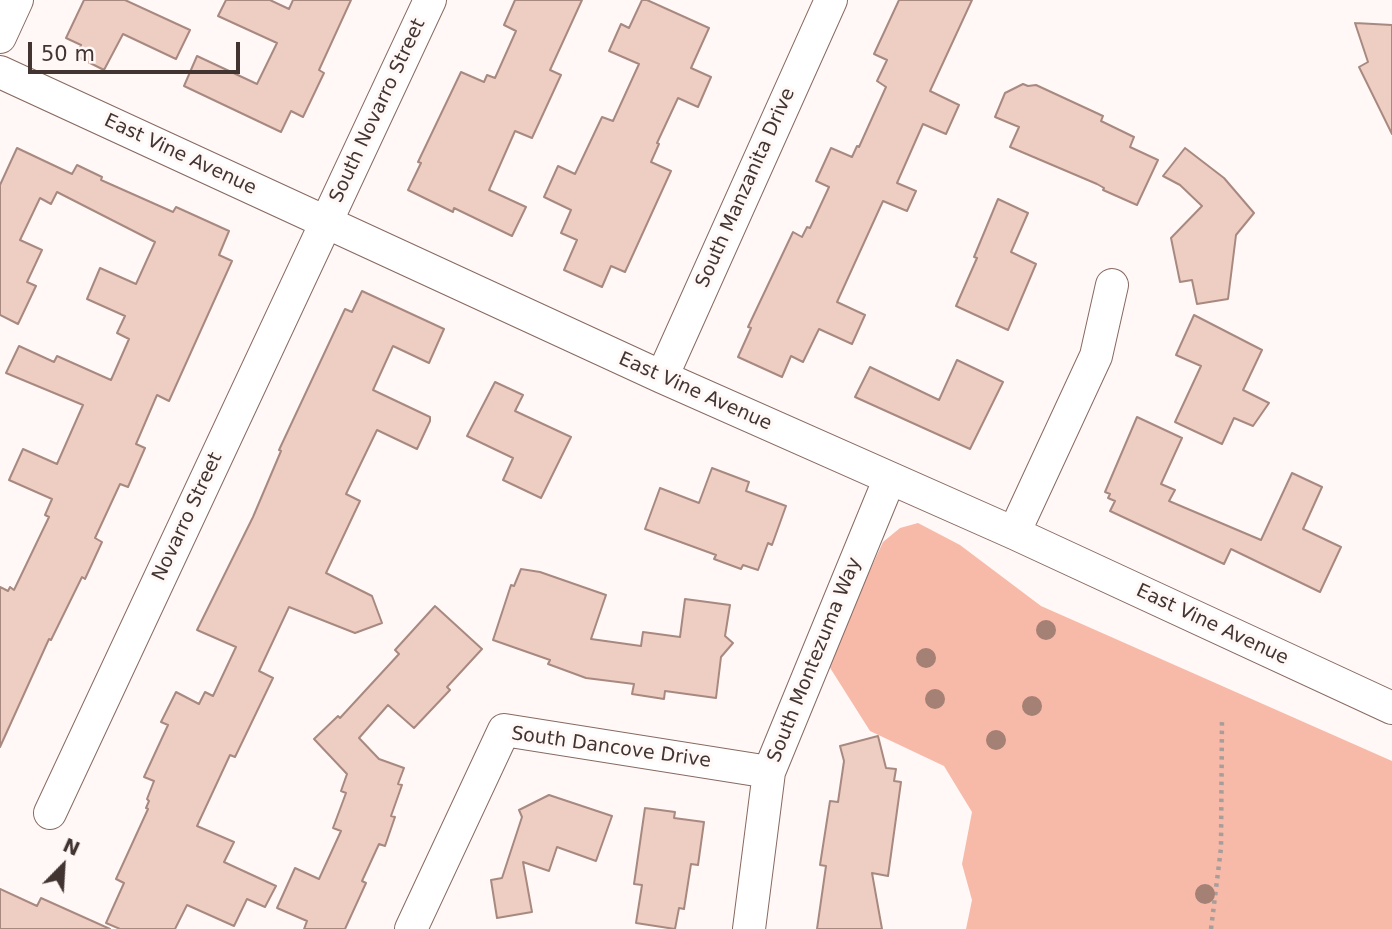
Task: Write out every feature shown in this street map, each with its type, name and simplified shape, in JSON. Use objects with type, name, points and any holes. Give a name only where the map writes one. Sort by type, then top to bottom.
[{"type":"street","points":[[0,37],[17,0]]},
{"type":"street","name":"South Novarro Street","points":[[326,222],[430,0]]},
{"type":"street","name":"South Manzanita Drive","points":[[662,377],[831,0]]},
{"type":"street","name":"East Vine Avenue","points":[[0,72],[662,377],[889,480],[1014,533],[1392,708]]},
{"type":"street","name":"Novarro Street","points":[[50,813],[326,222]]},
{"type":"street","points":[[1014,533],[1096,356],[1111,285]]},
{"type":"street","name":"South Montezuma Way","points":[[748,929],[769,772],[889,480]]},
{"type":"street","name":"South Dancove Drive","points":[[411,929],[504,730],[769,772]]},
{"type":"path","points":[[1211,929],[1221,848],[1222,718]]},
{"type":"shaded area","points":[[918,523],[960,545],[1041,606],[1392,761],[1392,929],[966,929],[972,900],[962,864],[972,812],[944,766],[870,731],[827,663],[883,542],[900,528]]},
{"type":"building","points":[[84,0],[125,0],[190,30],[176,59],[123,34],[104,70],[76,56],[81,45],[66,38]]},
{"type":"building","points":[[226,0],[270,0],[289,9],[293,0],[351,0],[319,70],[324,73],[303,117],[291,111],[281,132],[184,86],[197,56],[257,84],[277,43],[218,16]]},
{"type":"building","points":[[515,0],[582,0],[550,70],[561,75],[532,138],[515,131],[489,190],[526,207],[512,236],[454,208],[453,212],[408,190],[421,163],[418,162],[461,72],[484,82],[487,75],[495,78],[516,31],[504,25]]},
{"type":"building","points":[[642,0],[709,28],[691,68],[711,77],[698,107],[678,98],[651,162],[671,171],[625,272],[611,266],[602,287],[564,270],[577,240],[561,233],[571,210],[544,197],[558,166],[575,174],[602,117],[613,121],[639,64],[609,51],[621,24],[629,28]]},
{"type":"building","points":[[899,0],[972,0],[930,91],[959,105],[946,134],[923,124],[897,183],[916,191],[907,211],[883,201],[837,302],[865,315],[852,344],[819,329],[803,362],[791,356],[782,377],[738,357],[751,328],[748,327],[793,232],[802,237],[807,227],[810,228],[829,187],[816,181],[831,148],[852,157],[857,146],[859,147],[886,87],[877,81],[887,60],[874,54]]},
{"type":"building","points":[[1355,23],[1392,25],[1392,134],[1359,67],[1368,62]]},
{"type":"building","points":[[1023,84],[1036,85],[1103,116],[1101,121],[1134,137],[1130,147],[1158,160],[1137,205],[1103,190],[1104,188],[1097,184],[1010,147],[1019,127],[995,117],[1005,93]]},
{"type":"building","points":[[17,148],[72,174],[77,165],[102,177],[101,180],[173,212],[176,207],[229,231],[219,255],[232,261],[169,401],[157,395],[136,444],[145,448],[128,487],[120,484],[95,538],[102,542],[85,579],[82,577],[51,640],[49,639],[0,747],[0,587],[8,591],[10,587],[14,590],[49,517],[45,515],[52,499],[9,480],[23,449],[57,464],[83,405],[6,373],[19,346],[54,362],[57,356],[111,380],[129,339],[117,333],[125,316],[87,299],[100,268],[136,284],[155,242],[57,192],[51,204],[40,198],[20,240],[42,250],[27,282],[36,286],[18,324],[0,315],[0,185]]},
{"type":"building","points":[[1185,148],[1224,178],[1254,213],[1236,235],[1228,299],[1197,304],[1192,280],[1180,282],[1171,238],[1202,206],[1180,185],[1163,176]]},
{"type":"building","points":[[998,199],[1028,213],[1011,252],[1036,264],[1008,330],[956,306]]},
{"type":"building","points":[[362,291],[444,329],[429,363],[393,346],[373,390],[430,417],[430,421],[417,449],[377,430],[346,494],[360,501],[326,573],[372,596],[382,623],[355,633],[289,607],[259,671],[273,678],[235,757],[230,755],[197,826],[234,842],[224,862],[276,886],[265,907],[247,899],[234,926],[187,905],[175,929],[120,929],[106,923],[124,883],[116,879],[148,809],[147,799],[154,781],[144,777],[168,725],[161,722],[176,692],[199,704],[205,692],[213,696],[236,647],[197,630],[253,517],[281,451],[279,450],[345,309],[352,312]]},
{"type":"building","points":[[1194,315],[1262,350],[1243,390],[1269,403],[1253,426],[1234,418],[1222,444],[1175,422],[1201,366],[1176,355]]},
{"type":"building","points":[[957,360],[1003,382],[970,449],[855,397],[870,367],[939,400]]},
{"type":"building","points":[[495,382],[523,395],[515,411],[571,437],[541,498],[503,480],[513,458],[467,436]]},
{"type":"building","points":[[1137,417],[1182,438],[1161,484],[1175,490],[1169,501],[1261,540],[1292,473],[1322,487],[1303,529],[1341,547],[1320,592],[1231,549],[1224,564],[1110,511],[1115,501],[1108,498],[1110,494],[1105,492]]},
{"type":"building","points":[[712,468],[749,482],[746,491],[786,506],[772,545],[768,543],[758,570],[743,565],[741,569],[714,559],[716,555],[645,529],[660,488],[699,503]]},
{"type":"building","points":[[521,569],[540,572],[606,595],[591,639],[641,646],[643,632],[680,637],[685,599],[730,605],[725,636],[733,643],[721,657],[716,698],[665,691],[664,699],[632,694],[634,684],[586,678],[548,664],[550,660],[493,640],[511,585],[514,586]]},
{"type":"building","points":[[435,606],[482,649],[447,687],[450,690],[414,728],[388,705],[359,738],[379,759],[404,768],[398,784],[402,785],[391,816],[395,817],[385,846],[379,844],[362,881],[366,883],[345,929],[304,929],[307,921],[277,908],[295,868],[319,879],[341,831],[333,828],[346,793],[341,791],[347,774],[314,739],[338,716],[340,718],[399,654],[395,650]]},
{"type":"building","points":[[878,736],[886,768],[896,769],[894,781],[901,782],[888,876],[872,873],[882,929],[817,929],[826,866],[820,865],[830,801],[838,802],[844,761],[840,746]]},
{"type":"building","points":[[549,795],[612,816],[596,861],[557,847],[549,871],[523,862],[532,912],[497,918],[491,880],[502,878],[522,817],[519,810]]},
{"type":"building","points":[[645,808],[675,812],[674,818],[704,822],[698,865],[691,864],[684,909],[679,908],[675,929],[636,923],[642,885],[634,884]]},
{"type":"building","points":[[0,889],[37,906],[41,898],[110,929],[0,929]]}]
